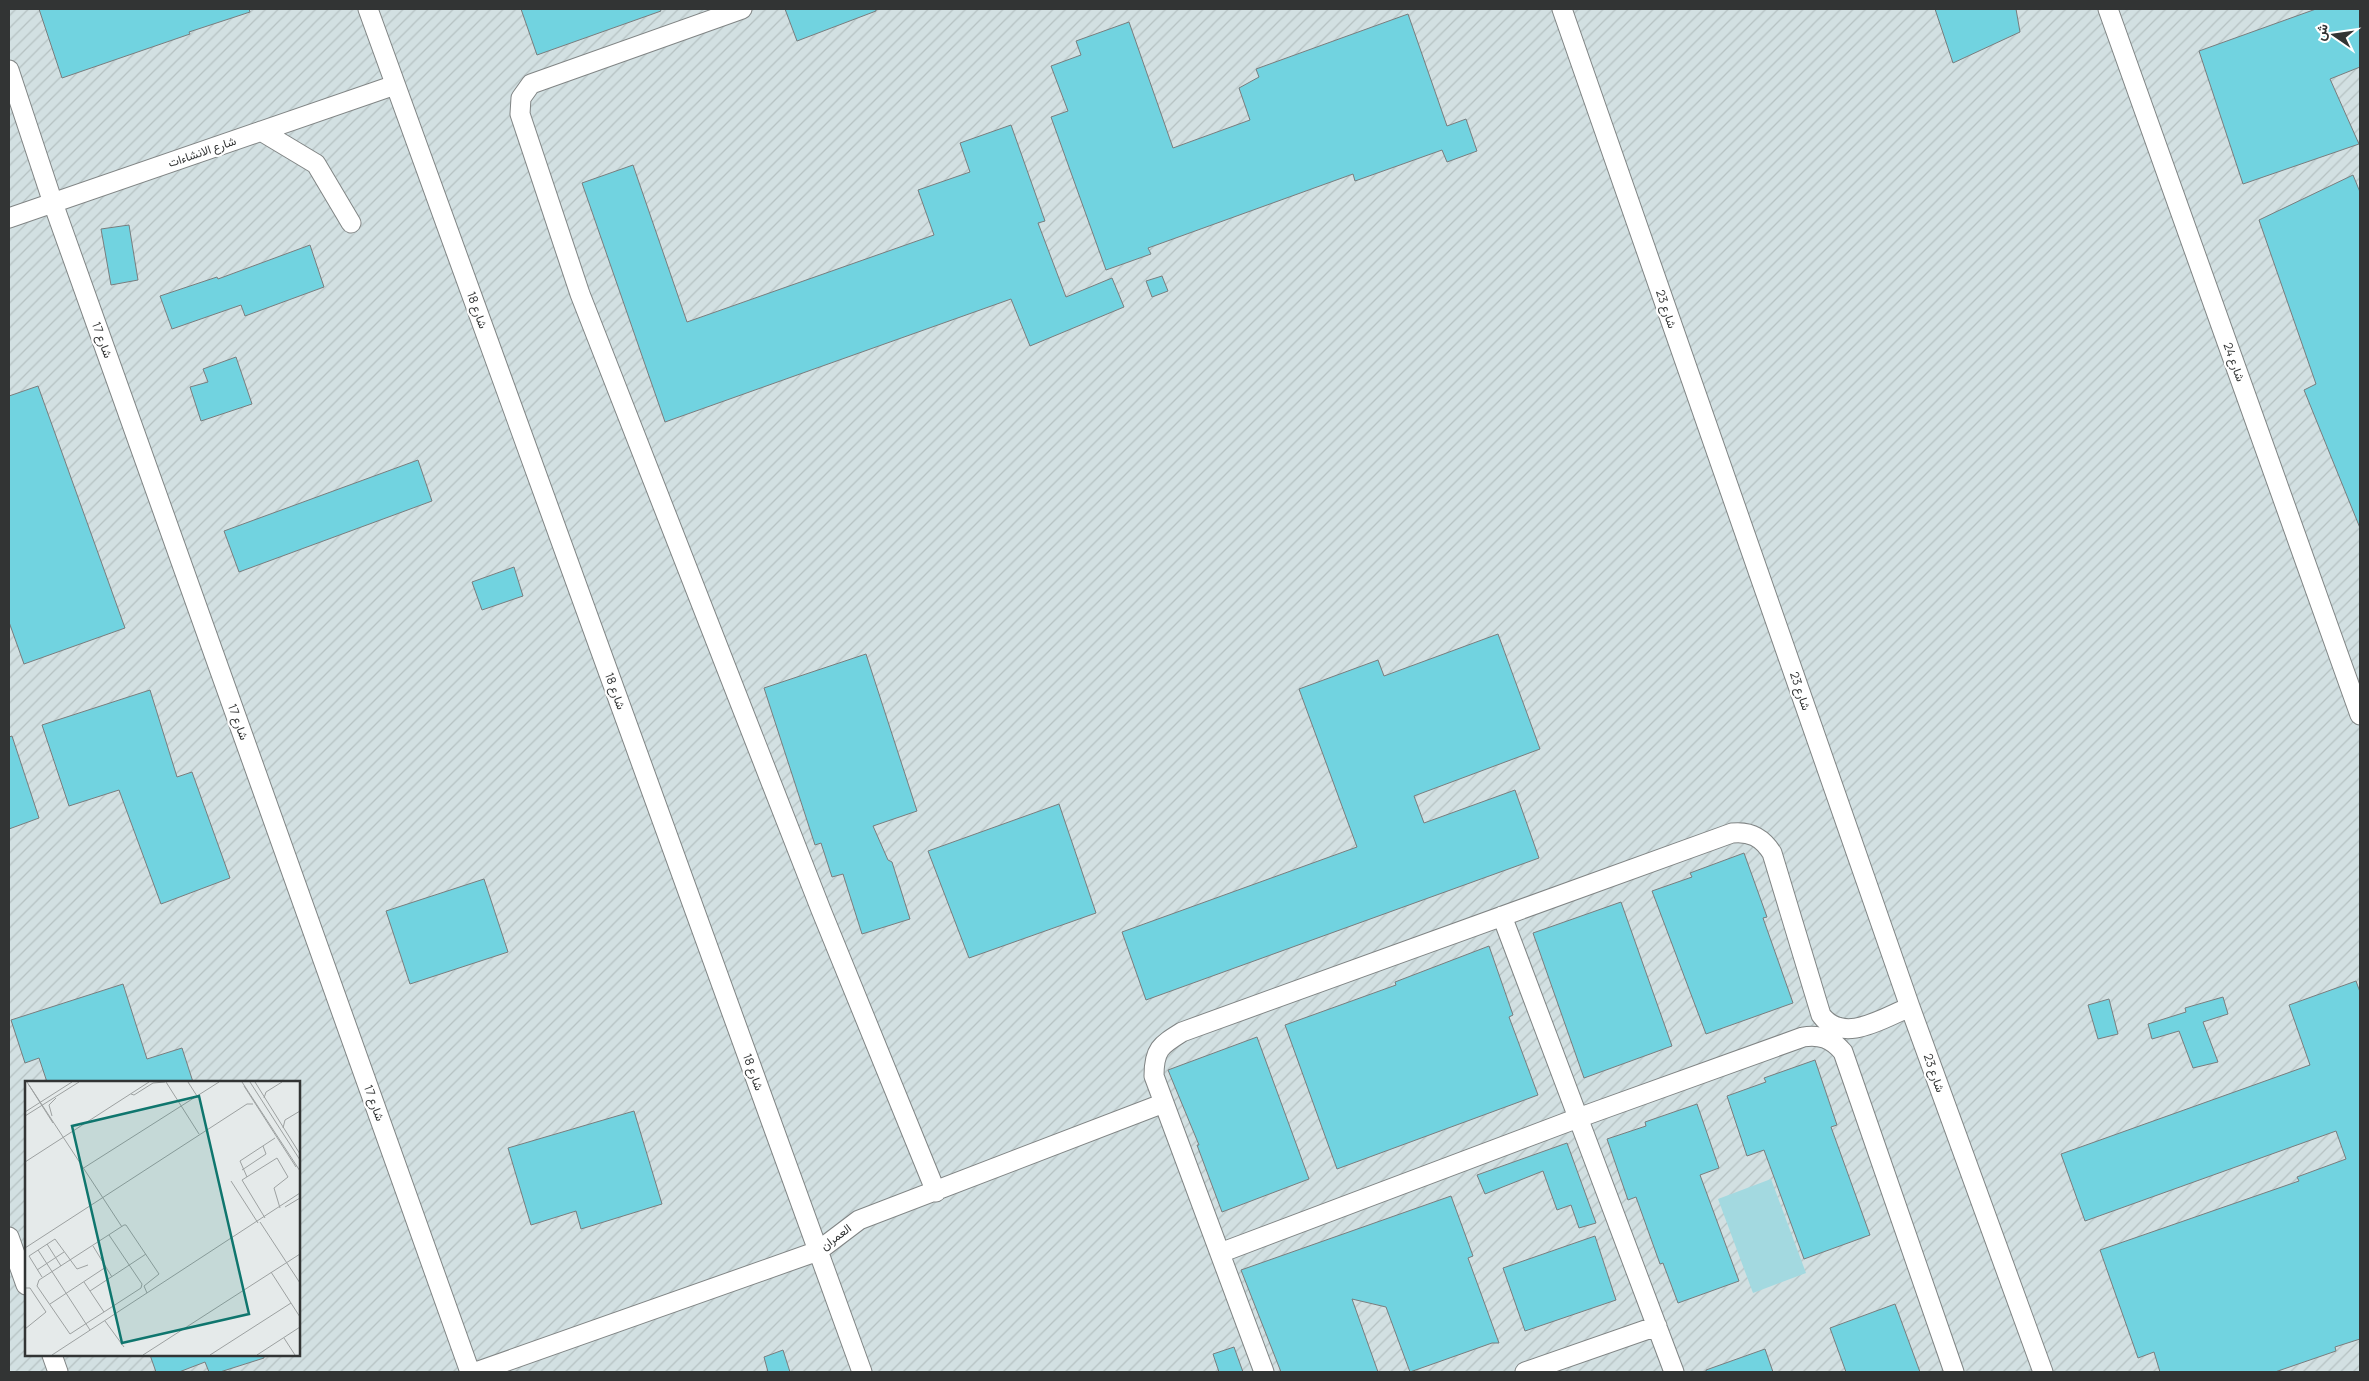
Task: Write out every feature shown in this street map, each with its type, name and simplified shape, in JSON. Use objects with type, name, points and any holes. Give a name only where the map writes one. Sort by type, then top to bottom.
[{"type":"street","name":"شارع 18","points":[[368,9],[862,1372]]},
{"type":"street","points":[[742,9],[531,84],[521,98],[520,114],[580,294],[825,919],[936,1192]]},
{"type":"street","name":"شارع 23","points":[[1562,9],[1910,1007],[2043,1372]]},
{"type":"street","name":"شارع 24","points":[[2108,9],[2360,715]]},
{"type":"street","name":"شارع 17","points":[[9,70],[53,202],[470,1372]]},
{"type":"street","name":"شارع الانشاءات","points":[[9,218],[395,85]]},
{"type":"street","points":[[261,132],[316,164],[352,223]]},
{"type":"street","points":[[1264,1372],[1154,1076],[1154,1061],[1161,1045],[1182,1032],[1732,833],[1751,834],[1767,845],[1772,853],[1821,1015],[1826,1021],[1837,1029],[1852,1030],[1910,1007]]},
{"type":"street","points":[[1502,916],[1674,1372]]},
{"type":"street","points":[[1220,1253],[1802,1036],[1818,1036],[1832,1042],[1843,1052],[1954,1372]]},
{"type":"street","name":"العمران","points":[[476,1372],[818,1251],[859,1220],[1164,1103]]},
{"type":"street","points":[[9,1237],[25,1281]]},
{"type":"street","points":[[1525,1372],[1545,1369],[1657,1326]]},
{"type":"street","points":[[52,1356],[58,1372]]},
{"type":"shaded area","points":[[9,9],[2360,9],[2360,1372],[9,1372]]},
{"type":"shaded area","points":[[1771,1179],[1806,1273],[1753,1293],[1718,1199]]},
{"type":"building","points":[[39,9],[249,9],[250,12],[62,78]]},
{"type":"building","points":[[521,9],[660,9],[661,11],[537,55]]},
{"type":"building","points":[[785,9],[876,9],[876,11],[797,41]]},
{"type":"building","points":[[1935,9],[2016,9],[2020,32],[1953,63]]},
{"type":"building","points":[[2316,9],[2360,9],[2360,67],[2330,79],[2359,144],[2243,184],[2199,51]]},
{"type":"building","points":[[1408,14],[1447,126],[1466,119],[1477,151],[1447,162],[1442,150],[1355,181],[1353,174],[1148,248],[1151,254],[1106,270],[1051,117],[1068,111],[1051,66],[1081,55],[1076,41],[1129,22],[1173,148],[1250,120],[1239,88],[1259,77],[1256,69]]},
{"type":"building","points":[[1011,125],[1045,221],[1038,223],[1066,297],[1112,278],[1124,307],[1030,346],[1011,299],[665,422],[582,183],[633,165],[687,322],[934,235],[918,190],[970,172],[960,143]]},
{"type":"building","points":[[2353,175],[2360,192],[2360,528],[2304,390],[2316,384],[2259,220]]},
{"type":"building","points":[[129,225],[138,280],[111,285],[101,229]]},
{"type":"building","points":[[310,245],[324,287],[245,316],[241,305],[172,329],[160,296],[217,277],[218,279]]},
{"type":"building","points":[[1162,276],[1168,291],[1152,297],[1146,281]]},
{"type":"building","points":[[236,357],[252,404],[201,421],[190,387],[208,382],[203,369]]},
{"type":"building","points":[[38,386],[125,628],[24,664],[9,622],[9,396]]},
{"type":"building","points":[[418,460],[432,501],[239,572],[224,531]]},
{"type":"building","points":[[514,567],[523,596],[482,610],[472,582]]},
{"type":"building","points":[[1498,634],[1540,749],[1414,796],[1424,823],[1515,790],[1539,858],[1146,1000],[1122,932],[1357,847],[1299,689],[1378,660],[1384,676]]},
{"type":"building","points":[[866,654],[917,811],[873,826],[888,860],[892,862],[910,919],[862,934],[843,874],[832,877],[821,843],[815,845],[764,688]]},
{"type":"building","points":[[150,690],[177,777],[192,772],[230,878],[161,904],[119,790],[69,806],[42,725]]},
{"type":"building","points":[[12,736],[39,818],[9,829],[9,737]]},
{"type":"building","points":[[1059,804],[1096,913],[969,958],[928,851]]},
{"type":"building","points":[[1744,853],[1767,917],[1763,918],[1793,1003],[1706,1034],[1652,891],[1692,877],[1690,873]]},
{"type":"building","points":[[484,879],[508,952],[410,984],[386,911]]},
{"type":"building","points":[[1621,902],[1672,1046],[1584,1078],[1533,933]]},
{"type":"building","points":[[1489,946],[1513,1015],[1509,1017],[1538,1095],[1337,1169],[1285,1025],[1396,985],[1395,982]]},
{"type":"building","points":[[2356,981],[2360,992],[2360,1339],[2335,1347],[2336,1351],[2275,1372],[2160,1372],[2154,1352],[2138,1358],[2100,1250],[2299,1181],[2297,1177],[2346,1159],[2336,1131],[2085,1221],[2061,1154],[2310,1065],[2289,1005]]},
{"type":"building","points":[[123,984],[147,1059],[182,1048],[193,1081],[47,1081],[39,1058],[25,1063],[11,1020]]},
{"type":"building","points":[[2223,997],[2228,1014],[2203,1022],[2218,1062],[2193,1068],[2179,1031],[2152,1039],[2148,1024],[2186,1012],[2185,1008]]},
{"type":"building","points":[[2109,999],[2118,1034],[2098,1039],[2088,1005]]},
{"type":"building","points":[[1257,1037],[1309,1179],[1222,1212],[1197,1145],[1199,1145],[1168,1070]]},
{"type":"building","points":[[1815,1060],[1837,1125],[1831,1127],[1870,1235],[1804,1259],[1764,1150],[1747,1156],[1727,1096],[1766,1082],[1764,1078]]},
{"type":"building","points":[[1697,1104],[1719,1168],[1700,1175],[1739,1281],[1678,1303],[1663,1263],[1660,1264],[1636,1197],[1628,1200],[1607,1139],[1646,1126],[1645,1122]]},
{"type":"building","points":[[634,1111],[662,1204],[581,1229],[576,1211],[531,1225],[508,1148]]},
{"type":"building","points":[[1567,1143],[1596,1223],[1579,1228],[1571,1205],[1557,1210],[1543,1171],[1485,1194],[1477,1175]]},
{"type":"building","points":[[1451,1196],[1473,1256],[1468,1258],[1499,1343],[1492,1343],[1410,1372],[1386,1307],[1352,1299],[1378,1372],[1281,1372],[1241,1270]]},
{"type":"building","points":[[1595,1236],[1616,1300],[1525,1331],[1503,1268]]},
{"type":"building","points":[[1895,1304],[1920,1372],[1846,1372],[1830,1328]]},
{"type":"building","points":[[1234,1347],[1243,1372],[1219,1372],[1213,1354]]},
{"type":"building","points":[[1765,1349],[1773,1372],[1706,1372],[1706,1370]]},
{"type":"building","points":[[783,1350],[790,1372],[768,1372],[764,1357]]},
{"type":"building","points":[[150,1356],[264,1356],[264,1358],[220,1372],[209,1372],[205,1362],[179,1372],[156,1372]]}]
